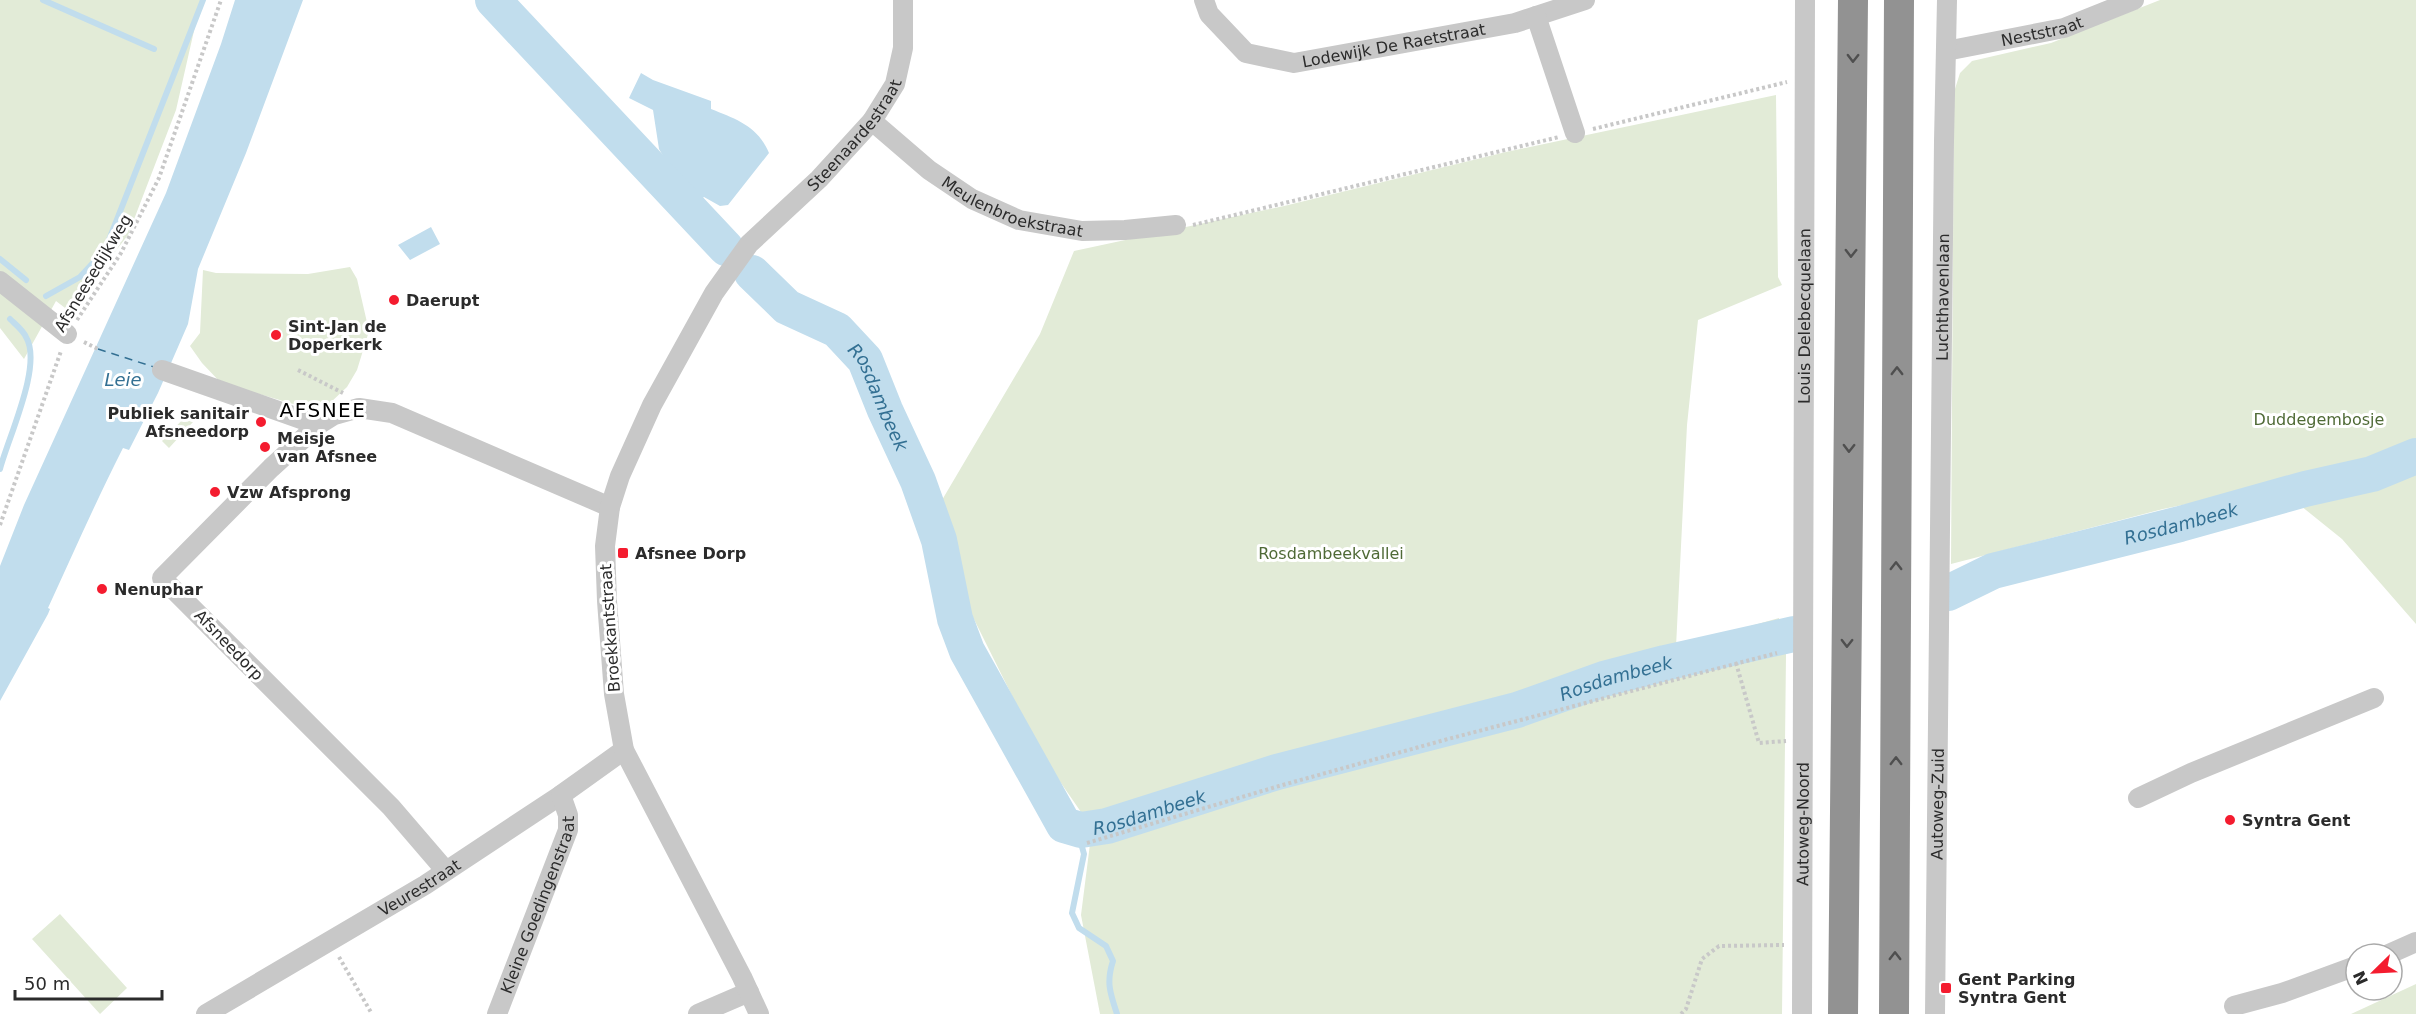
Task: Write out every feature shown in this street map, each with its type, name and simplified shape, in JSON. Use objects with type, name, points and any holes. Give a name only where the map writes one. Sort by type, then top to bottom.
[{"type":"highway","points":[[1843,1014],[1853,0]]},
{"type":"highway","points":[[1894,1014],[1899,0]]},
{"type":"street","name":"Steenaardestraat","points":[[749,244],[819,178],[872,121],[895,84],[903,48],[903,0]]},
{"type":"street","name":"Lodewijk De Raetstraat","points":[[1204,0],[1209,14],[1246,53],[1294,63],[1515,23],[1586,0]]},
{"type":"street","name":"Louis Delebecquelaan","points":[[1804,632],[1805,0]]},
{"type":"street","name":"Luchthavenlaan","points":[[1939,596],[1947,0]]},
{"type":"street","name":"Neststraat","points":[[1946,51],[2064,28],[2134,0]]},
{"type":"street","points":[[1536,16],[1575,133]]},
{"type":"street","name":"Meulenbroekstraat","points":[[872,121],[929,170],[972,199],[1019,220],[1082,231],[1176,225]]},
{"type":"street","name":"Broekkantstraat","points":[[749,244],[714,293],[651,405],[620,476],[610,507],[604,546],[614,694],[617,722],[624,750],[759,1014]]},
{"type":"street","points":[[0,281],[67,334]]},
{"type":"street","points":[[162,370],[318,426]]},
{"type":"street","name":"Afsneedorp","points":[[446,871],[391,807],[162,578],[271,468],[318,426],[334,415],[359,408],[392,413],[610,507]]},
{"type":"street","name":"Autoweg-Zuid","points":[[1935,1014],[1939,596]]},
{"type":"street","name":"Autoweg-Noord","points":[[1802,1014],[1804,632]]},
{"type":"street","points":[[2138,798],[2191,773],[2374,698]]},
{"type":"street","name":"Veurestraat","points":[[206,1014],[446,871],[624,750]]},
{"type":"street","name":"Kleine Goedingenstraat","points":[[497,1014],[568,830],[568,815],[561,795]]},
{"type":"street","points":[[2234,1006],[2282,993],[2344,970]]},
{"type":"street","points":[[698,1014],[749,992]]},
{"type":"path","name":"Afsneesedijkweg","points":[[0,525],[67,334],[122,253],[150,198],[221,0]]},
{"type":"path","points":[[1176,225],[1188,226],[1805,78]]},
{"type":"path","points":[[298,370],[342,392],[359,408]]},
{"type":"path","points":[[1087,843],[1290,783],[1777,652]]},
{"type":"path","points":[[1736,663],[1759,743],[1791,741]]},
{"type":"path","points":[[330,942],[372,1014]]},
{"type":"path","points":[[1681,1014],[1686,1009],[1702,959],[1719,946],[1802,944]]},
{"type":"green space","points":[[0,0],[201,0],[176,110],[128,235],[69,311],[56,301],[24,359],[0,328]]},
{"type":"green space","name":"Duddegembosje","points":[[2160,0],[2416,0],[2416,624],[2342,539],[2301,506],[2260,489],[2163,509],[1951,564],[1954,92],[1960,73],[1972,61],[2051,43]]},
{"type":"green space","name":"Rosdambeekvallei","points":[[1776,95],[1778,277],[1782,285],[1698,320],[1687,425],[1676,647],[1779,618],[1786,654],[1782,1014],[1100,1014],[1081,915],[1092,828],[1041,754],[955,581],[932,517],[1040,334],[1074,251],[1284,206],[1506,152]]},
{"type":"green space","points":[[350,267],[357,279],[369,331],[357,370],[347,387],[329,404],[307,408],[221,383],[190,346],[200,333],[203,270],[216,273],[308,274]]},
{"type":"green space","points":[[185,417],[193,422],[169,448],[162,441]]},
{"type":"green space","points":[[60,914],[127,988],[100,1014],[32,939]]},
{"type":"green space","points":[[2416,984],[2416,1014],[2351,1014],[2377,1002],[2404,1002],[2404,990]]},
{"type":"water","name":"Leie","points":[[235,0],[303,0],[246,153],[198,269],[188,324],[158,393],[129,450],[123,448],[103,488],[48,608],[50,609],[48,614],[0,701],[0,566],[24,505],[166,193]]},
{"type":"water","points":[[641,73],[653,80],[711,101],[711,109],[745,125],[759,136],[769,153],[728,205],[720,206],[704,197],[698,201],[663,166],[666,161],[659,149],[653,110],[629,98]]},
{"type":"water","points":[[431,227],[440,244],[410,260],[398,245]]},
{"type":"waterway","points":[[43,0],[154,49]]},
{"type":"waterway","points":[[46,296],[80,277],[105,250],[203,0]]},
{"type":"waterway","name":"Rosdambeek","points":[[493,0],[726,248]]},
{"type":"waterway","points":[[672,190],[679,182]]},
{"type":"waterway","points":[[0,259],[26,280]]},
{"type":"waterway","name":"Rosdambeek","points":[[752,273],[787,307],[837,330],[865,360],[918,481],[939,540],[955,619],[967,651],[1064,825],[1081,830],[1107,826],[1277,772],[1517,710],[1604,679],[1794,634]]},
{"type":"waterway","points":[[0,469],[22,402],[30,365],[30,349],[26,337],[10,319]]},
{"type":"waterway","name":"Rosdambeek","points":[[1948,593],[1993,571],[2180,524],[2305,489],[2372,474],[2416,456]]},
{"type":"waterway","points":[[1077,829],[1084,854],[1072,913],[1079,928],[1106,946],[1113,961],[1110,987],[1117,1014]]},
{"type":"ferry route","points":[[98,349],[154,367]]},
{"type":"place","name":"Daerupt","points":[[394,300]]},
{"type":"place","name":"Sint-Jan de Doperkerk","points":[[276,335]]},
{"type":"place","name":"Publiek sanitair Afsneedorp","points":[[261,422]]},
{"type":"place","name":"Meisje van Afsnee","points":[[265,447]]},
{"type":"place","name":"Vzw Afsprong","points":[[215,492]]},
{"type":"place","name":"Afsnee Dorp","points":[[623,553]]},
{"type":"place","name":"Nenuphar","points":[[102,589]]},
{"type":"place","name":"Syntra Gent","points":[[2230,820]]},
{"type":"place","name":"Gent Parking Syntra Gent","points":[[1946,988]]},
{"type":"district","name":"AFSNEE","points":[[323,410]]}]
